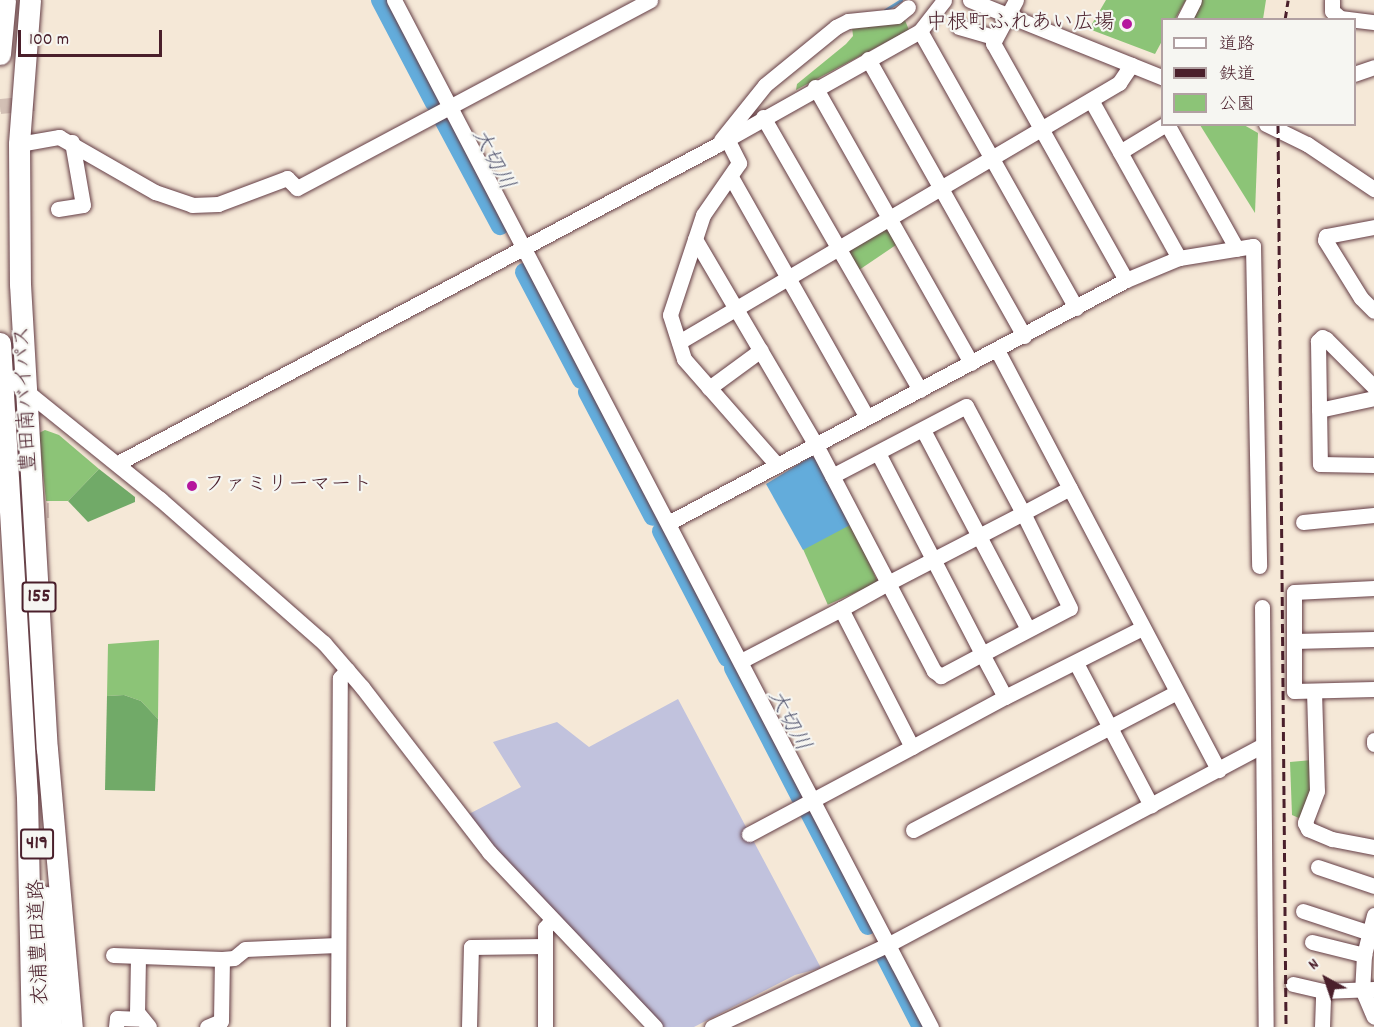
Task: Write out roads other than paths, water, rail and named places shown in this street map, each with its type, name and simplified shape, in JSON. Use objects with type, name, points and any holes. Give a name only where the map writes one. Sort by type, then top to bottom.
[{"type":"highway","points":[[0,54],[5,0]]},
{"type":"highway","name":"豊田南バイパス","points":[[30,0],[19,144],[18,198],[31,396],[50,797],[72,1027]]},
{"type":"highway","points":[[1,362],[11,345],[7,258],[18,198]]},
{"type":"highway","name":"豊田南バイパス","points":[[1,362],[21,715],[32,1027]]},
{"type":"highway","points":[[13,564],[22,502],[18,414],[31,396]]},
{"type":"highway","name":"衣浦豊田道路","points":[[21,715],[33,772],[51,1027]]},
{"type":"highway","name":"衣浦豊田道路","points":[[43,1027],[46,974],[44,795],[47,749]]},
{"type":"street","points":[[394,0],[816,800],[932,1027]]},
{"type":"street","points":[[19,144],[59,137],[72,142],[155,192],[207,207],[287,178],[297,188],[650,0]]},
{"type":"street","points":[[118,463],[722,142],[815,87],[920,31],[944,0]]},
{"type":"street","points":[[970,0],[1131,65],[1160,71]]},
{"type":"street","points":[[1016,0],[993,43],[1126,280]]},
{"type":"street","points":[[1185,18],[1194,0]]},
{"type":"street","points":[[1332,0],[1332,11],[1340,18]]},
{"type":"street","points":[[722,142],[734,120],[765,85],[836,27],[848,21],[897,16],[908,7]]},
{"type":"street","points":[[1356,20],[1374,22]]},
{"type":"street","points":[[959,27],[995,37]]},
{"type":"street","points":[[920,31],[1076,308]]},
{"type":"street","points":[[868,59],[1024,336]]},
{"type":"street","points":[[679,342],[1119,83],[1131,65]]},
{"type":"street","points":[[1356,73],[1374,67]]},
{"type":"street","points":[[815,87],[971,363]]},
{"type":"street","points":[[1091,100],[1179,258]]},
{"type":"street","points":[[763,117],[920,390]]},
{"type":"street","points":[[1120,152],[1164,126]]},
{"type":"street","points":[[1168,126],[1237,249]]},
{"type":"street","points":[[1270,126],[1307,144],[1374,189]]},
{"type":"street","points":[[58,209],[83,205],[72,142]]},
{"type":"street","points":[[722,142],[739,163],[703,215],[670,315],[684,359],[777,465]]},
{"type":"street","points":[[731,177],[867,417]]},
{"type":"street","points":[[1374,227],[1326,236],[1325,240],[1361,298],[1374,311]]},
{"type":"street","points":[[695,239],[816,445],[832,476],[934,671],[941,676],[1070,608],[1070,603],[966,406],[832,476]]},
{"type":"street","points":[[670,522],[998,350],[1126,280],[1179,258],[1253,246],[1259,566]]},
{"type":"street","points":[[1374,387],[1322,337],[1318,341],[1320,464],[1374,465]]},
{"type":"street","points":[[710,388],[761,350]]},
{"type":"street","points":[[998,350],[1175,693],[1218,770]]},
{"type":"street","points":[[1,362],[31,396],[118,463],[296,615],[347,670],[489,852],[655,1027]]},
{"type":"street","points":[[1319,410],[1374,398]]},
{"type":"street","points":[[923,430],[1028,629]]},
{"type":"street","points":[[878,453],[1005,697]]},
{"type":"street","points":[[742,660],[1070,488]]},
{"type":"street","points":[[1303,522],[1374,515]]},
{"type":"street","points":[[1374,588],[1294,592],[1294,691],[1374,689]]},
{"type":"street","points":[[1262,607],[1266,1027]]},
{"type":"street","points":[[841,609],[912,747]]},
{"type":"street","points":[[749,834],[1005,697],[1076,663],[1142,627]]},
{"type":"street","points":[[1294,641],[1374,639]]},
{"type":"street","points":[[1076,663],[1151,805]]},
{"type":"street","points":[[338,1027],[341,959],[337,945],[340,678],[347,670]]},
{"type":"street","points":[[1314,691],[1317,791],[1305,823],[1308,829],[1332,839],[1374,847]]},
{"type":"street","points":[[913,830],[1175,693]]},
{"type":"street","points":[[712,1027],[889,944],[1262,746]]},
{"type":"street","points":[[1318,867],[1374,886]]},
{"type":"street","points":[[1303,911],[1372,924],[1364,955],[1374,1017]]},
{"type":"street","points":[[545,1027],[545,928],[552,920]]},
{"type":"street","points":[[1312,942],[1364,955]]},
{"type":"street","points":[[113,955],[222,959],[234,958],[245,949],[337,945]]},
{"type":"street","points":[[469,1027],[471,946],[545,946]]},
{"type":"street","points":[[138,957],[137,1012],[146,1023]]},
{"type":"street","points":[[207,1027],[221,1021],[222,959]]},
{"type":"street","points":[[1293,984],[1323,991],[1368,989]]},
{"type":"street","points":[[1322,1027],[1323,991]]},
{"type":"street","points":[[116,1027],[117,1018],[146,1023]]},
{"type":"water","points":[[812,456],[819,459],[852,524],[803,550],[766,484]]},
{"type":"waterway","name":"大切川","points":[[380,0],[434,103]]},
{"type":"waterway","points":[[885,10],[901,0]]},
{"type":"waterway","name":"大切川","points":[[441,116],[500,226]]},
{"type":"waterway","name":"大切川","points":[[524,272],[581,380]]},
{"type":"waterway","name":"大切川","points":[[587,392],[653,517]]},
{"type":"waterway","name":"大切川","points":[[661,531],[727,658]]},
{"type":"waterway","name":"大切川","points":[[733,668],[800,797]]},
{"type":"waterway","name":"大切川","points":[[806,807],[868,926]]},
{"type":"waterway","name":"大切川","points":[[884,955],[921,1027]]},
{"type":"tunnel","points":[[0,106],[34,103]]},
{"type":"tunnel","points":[[1,511],[49,510]]},
{"type":"railway","points":[[1285,18],[1288,0]]},
{"type":"railway","points":[[1278,126],[1286,1027]]},
{"type":"place","name":"中根町ふれあい広場","points":[[1127,24]]},
{"type":"place","name":"ファミリーマート","points":[[192,486]]}]
